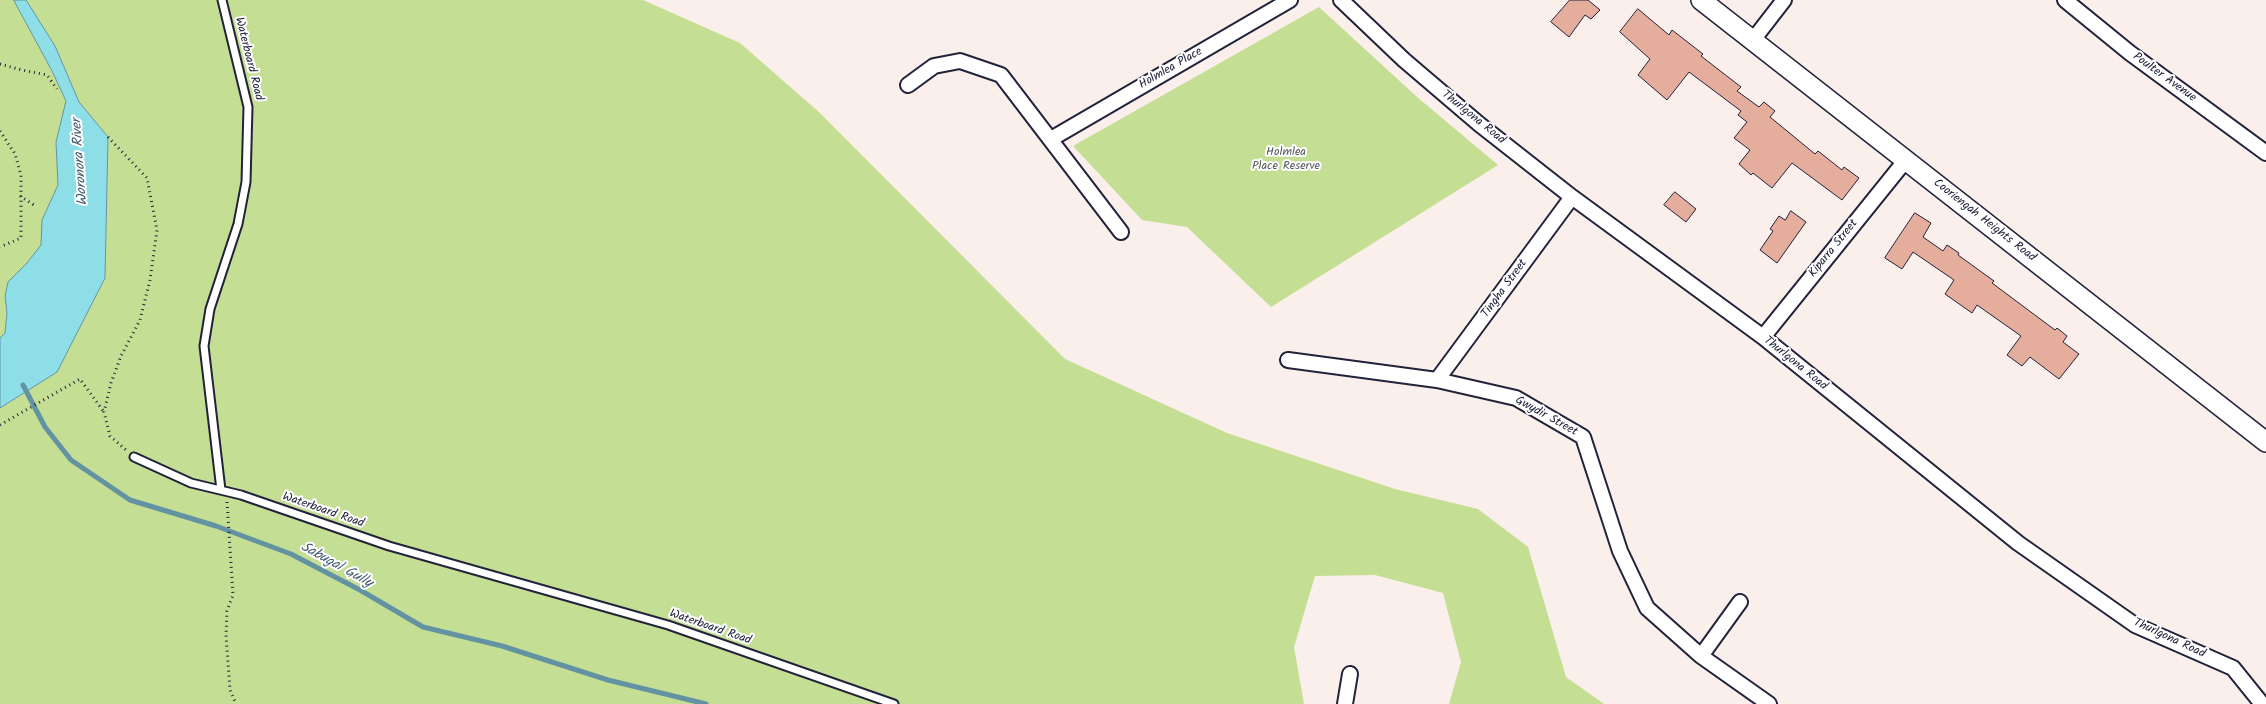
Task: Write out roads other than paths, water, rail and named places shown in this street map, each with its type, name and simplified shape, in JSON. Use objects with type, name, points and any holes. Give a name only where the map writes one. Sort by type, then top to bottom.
[{"type":"street","name":"Holmlea Place","points":[[1051,139],[1290,0]]},
{"type":"street","name":"Thurlgona Road","points":[[1341,0],[1404,60],[1464,111],[1572,197],[1762,337],[2018,543],[2135,625],[2233,668],[2262,704]]},
{"type":"street","name":"Cooriengah Heights Road","points":[[1701,0],[2265,439]]},
{"type":"street","points":[[1753,40],[1784,0]]},
{"type":"street","name":"Poulter Avenue","points":[[2065,0],[2130,53],[2266,153]]},
{"type":"street","points":[[908,86],[934,66],[960,61],[1001,75],[1122,232]]},
{"type":"street","name":"Kiparra Street","points":[[1762,337],[1905,160]]},
{"type":"street","name":"Tingha Street","points":[[1437,380],[1572,197]]},
{"type":"street","name":"Gwydir Street","points":[[1288,360],[1437,380],[1516,398],[1583,438],[1620,551],[1647,608],[1701,656],[1769,704]]},
{"type":"street","points":[[1701,656],[1740,602]]},
{"type":"street","points":[[1345,704],[1350,674]]},
{"type":"lane","name":"Waterboard Road","points":[[222,0],[248,107],[246,182],[243,199],[238,224],[210,309],[204,346],[222,490],[241,494],[389,546],[668,625],[894,704]]},
{"type":"lane","points":[[134,457],[191,483],[222,490]]},
{"type":"water","name":"Woronora River","points":[[14,0],[26,0],[55,46],[79,102],[108,137],[105,278],[57,372],[0,408],[0,338],[5,333],[7,313],[5,296],[8,282],[27,263],[41,245],[42,220],[58,185],[56,142],[66,101]]},
{"type":"waterway","name":"Sabugal Gully","points":[[23,385],[45,427],[71,460],[130,500],[216,526],[291,554],[360,590],[423,627],[502,646],[608,680],[706,704]]},
{"type":"park label","name":"Holmlea Place Reserve","points":[[1286,160]]}]
